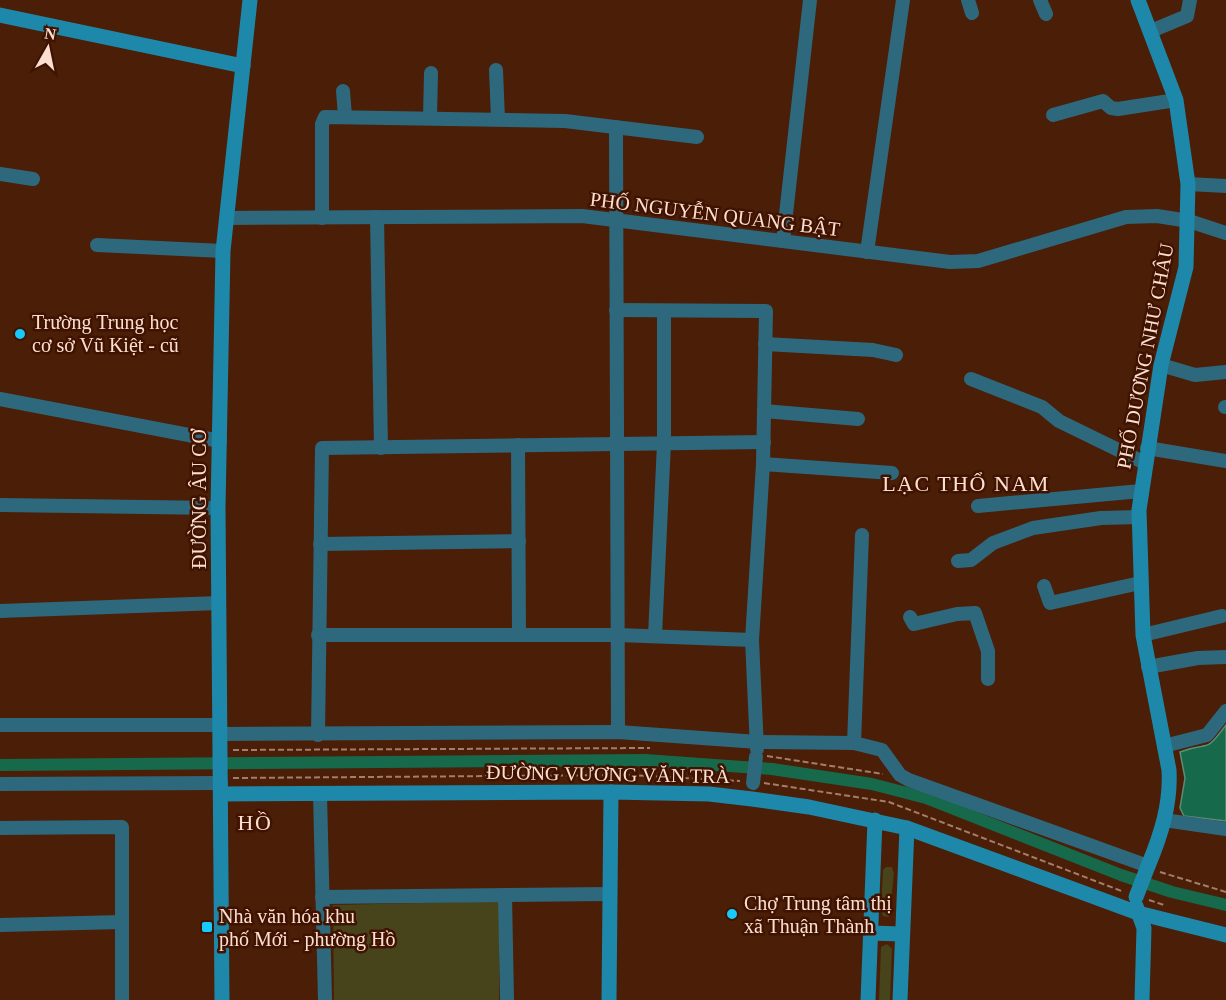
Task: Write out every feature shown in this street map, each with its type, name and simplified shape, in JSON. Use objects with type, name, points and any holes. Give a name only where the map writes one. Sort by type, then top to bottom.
[{"type":"main road","name":"ĐƯỜNG ÂU CƠ","points":[[222,1000],[218,508],[223,251],[250,0]]},
{"type":"main road","name":"PHỐ DƯƠNG NHƯ CHÂU","points":[[1138,0],[1176,100],[1188,184],[1190,221],[1186,267],[1161,365],[1146,455],[1139,517],[1143,634],[1170,786],[1164,820],[1136,897],[1138,913]]},
{"type":"main road","points":[[0,15],[243,66]]},
{"type":"main road","name":"ĐƯỜNG VƯƠNG VĂN TRÀ","points":[[221,789],[320,794],[611,792],[709,794],[752,799],[875,820],[907,828],[1138,913],[1226,935]]},
{"type":"main road","points":[[609,1000],[611,792]]},
{"type":"main road","points":[[868,1000],[875,820]]},
{"type":"main road","points":[[900,1000],[907,828]]},
{"type":"main road","points":[[1138,913],[1144,928],[1142,1000]]},
{"type":"main road","points":[[870,933],[901,934]]},
{"type":"street","points":[[783,241],[810,0]]},
{"type":"street","points":[[867,252],[903,0]]},
{"type":"street","points":[[1040,0],[1046,14]]},
{"type":"street","points":[[1151,32],[1187,16],[1190,0]]},
{"type":"street","points":[[496,70],[498,119]]},
{"type":"street","points":[[430,118],[431,73]]},
{"type":"street","points":[[343,91],[345,116]]},
{"type":"street","points":[[1053,115],[1103,101],[1111,108],[1118,109],[1176,100]]},
{"type":"street","points":[[322,218],[322,124],[325,117],[566,121],[697,137]]},
{"type":"street","points":[[616,127],[618,732]]},
{"type":"street","points":[[0,174],[33,179]]},
{"type":"street","points":[[1188,184],[1226,186]]},
{"type":"street","name":"PHỐ NGUYỄN QUANG BẬT","points":[[227,219],[582,216],[950,262],[978,261],[1126,217],[1157,216],[1190,221],[1226,233]]},
{"type":"street","points":[[377,217],[381,448]]},
{"type":"street","points":[[97,245],[223,251]]},
{"type":"street","points":[[616,310],[766,311],[764,442],[752,639],[760,757],[753,783],[752,799]]},
{"type":"street","points":[[655,636],[664,443],[664,312]]},
{"type":"street","points":[[765,344],[873,350],[896,355]]},
{"type":"street","points":[[1161,365],[1195,375],[1226,371]]},
{"type":"street","points":[[971,379],[1042,406],[1059,421],[1146,455],[1226,461]]},
{"type":"street","points":[[0,399],[220,441]]},
{"type":"street","points":[[764,411],[858,418]]},
{"type":"street","points":[[318,735],[322,448],[764,442]]},
{"type":"street","points":[[518,445],[519,635]]},
{"type":"street","points":[[763,464],[892,473]]},
{"type":"street","points":[[978,506],[1142,491]]},
{"type":"street","points":[[0,505],[218,508]]},
{"type":"street","points":[[958,561],[971,560],[993,543],[1033,528],[1101,518],[1139,517]]},
{"type":"street","points":[[854,743],[862,535]]},
{"type":"street","points":[[320,544],[519,541]]},
{"type":"street","points":[[1044,586],[1050,603],[1140,583]]},
{"type":"street","points":[[0,611],[219,603]]},
{"type":"street","points":[[910,617],[914,624],[957,614],[975,613],[988,651],[988,679]]},
{"type":"street","points":[[1143,634],[1222,616]]},
{"type":"street","points":[[318,635],[618,635],[752,639]]},
{"type":"street","points":[[1148,667],[1198,658],[1226,657]]},
{"type":"street","points":[[1164,746],[1207,735],[1226,711]]},
{"type":"street","points":[[0,725],[220,738],[618,732],[758,742],[854,743],[882,750],[900,775],[909,780],[1148,866]]},
{"type":"street","points":[[0,784],[221,789]]},
{"type":"street","points":[[320,794],[325,1000]]},
{"type":"street","points":[[1164,820],[1226,828]]},
{"type":"street","points":[[0,828],[122,827],[122,1000]]},
{"type":"street","points":[[322,897],[609,894]]},
{"type":"street","points":[[505,895],[507,1000]]},
{"type":"street","points":[[0,925],[122,922]]},
{"type":"path","points":[[220,738],[658,748]]},
{"type":"path","points":[[760,757],[874,772],[909,780]]},
{"type":"path","points":[[1148,866],[1168,876],[1226,892]]},
{"type":"shaded area","points":[[1226,725],[1226,821],[1184,816],[1180,808],[1185,778],[1180,752],[1210,744]]},
{"type":"shaded area","points":[[886,867],[892,867],[894,874],[889,917],[883,916],[881,911],[883,870]]},
{"type":"shaded area","points":[[499,901],[499,1000],[334,1000],[333,905]]},
{"type":"shaded area","points":[[887,944],[892,949],[890,1000],[879,1000],[881,947]]},
{"type":"waterway","points":[[0,765],[645,760],[772,769],[872,784],[926,798],[1121,875],[1172,892],[1226,905]]},
{"type":"place","name":"Trường Trung học cơ sở Vũ Kiệt - cũ","points":[[20,334]]},
{"type":"place","name":"Chợ Trung tâm thị xã Thuận Thành","points":[[732,914]]},
{"type":"place","name":"Nhà văn hóa khu phố Mới - phường Hồ","points":[[207,927]]},
{"type":"district","name":"LẠC THỔ NAM","points":[[966,483]]},
{"type":"district","name":"HỒ","points":[[255,822]]}]
